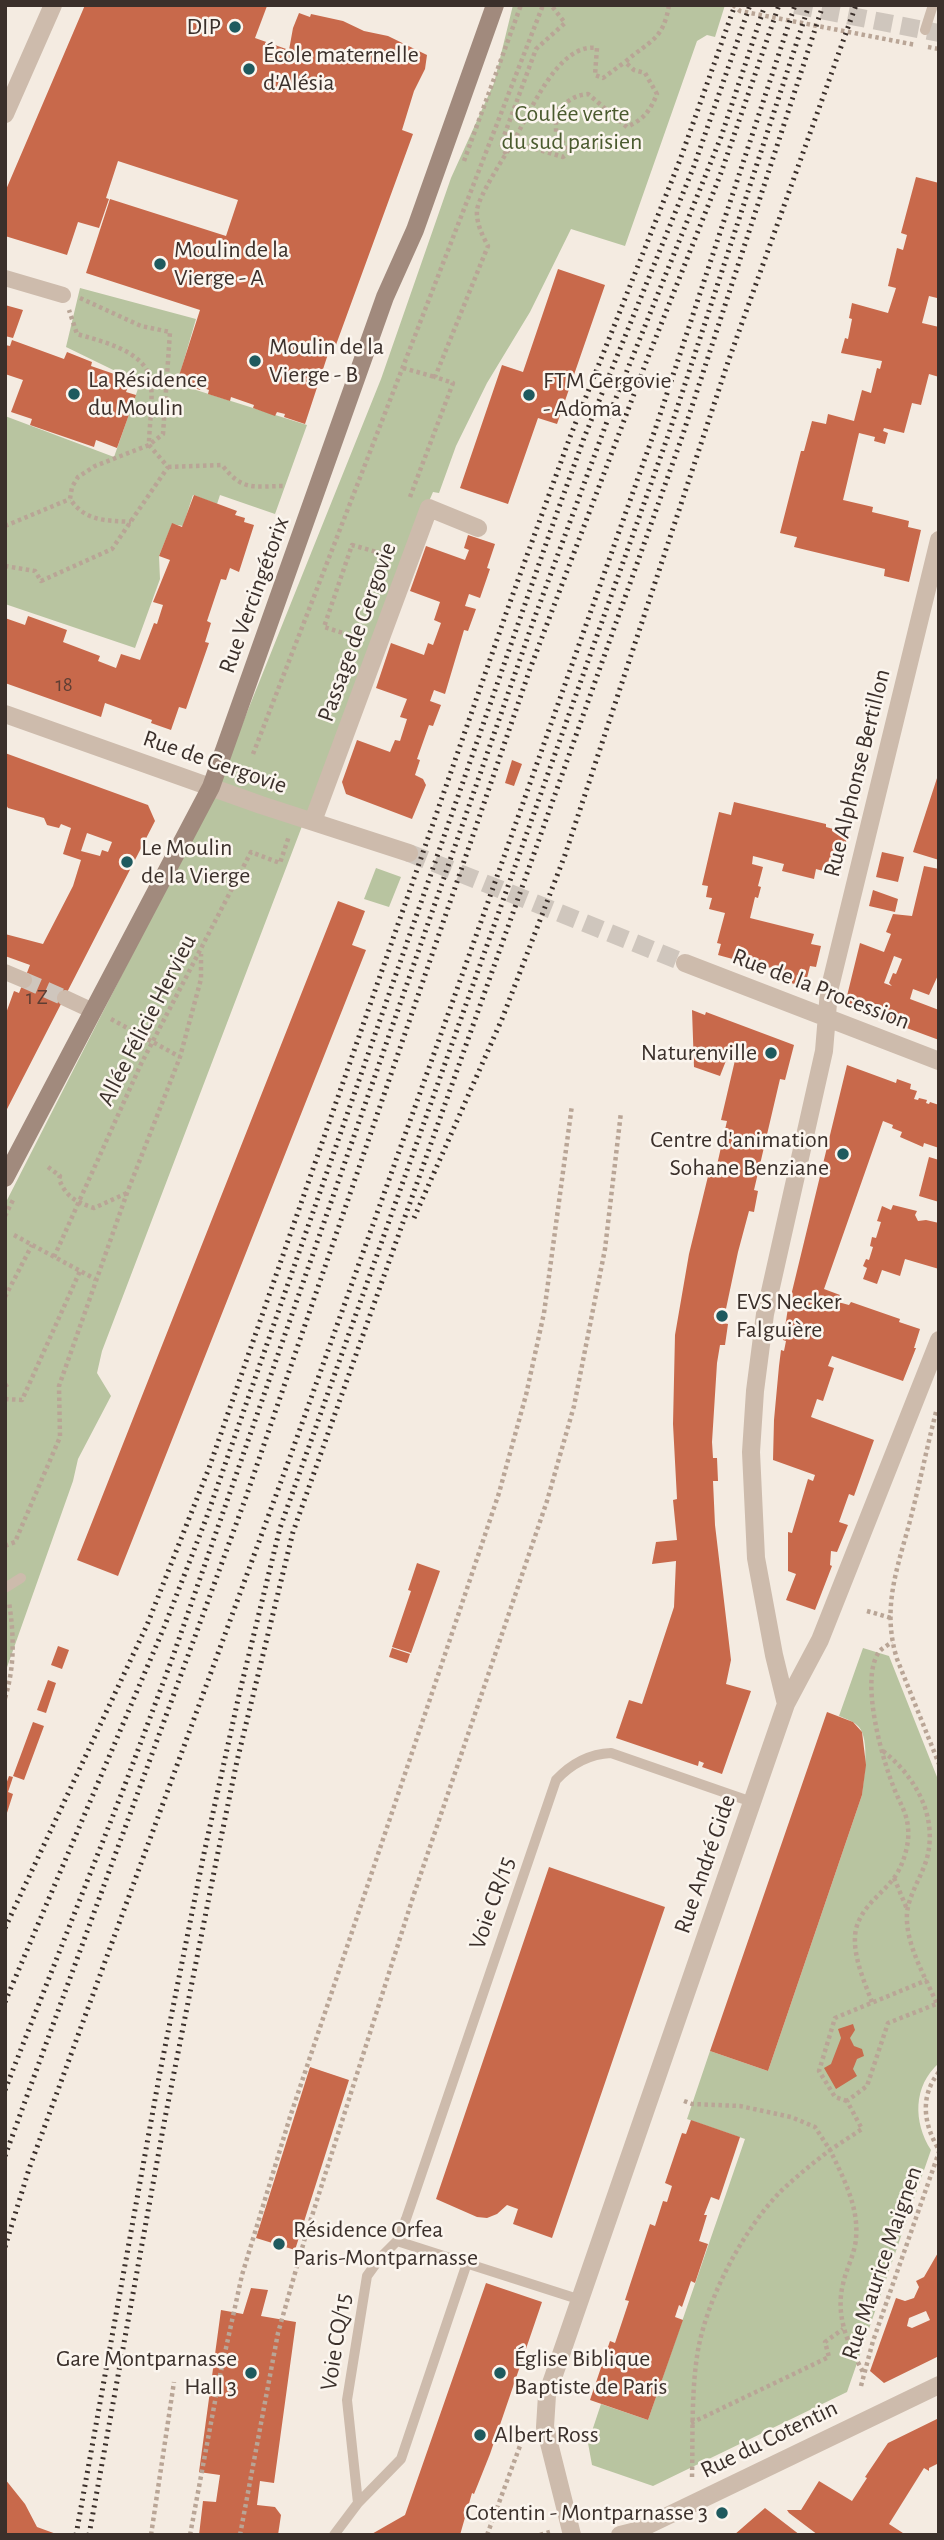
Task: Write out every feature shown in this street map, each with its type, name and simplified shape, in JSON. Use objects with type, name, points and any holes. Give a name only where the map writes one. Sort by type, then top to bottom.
[{"type":"main road","name":"Rue Vercingétorix","points":[[5,1178],[211,787],[386,297],[415,230],[495,5]]},
{"type":"street","points":[[5,114],[52,5]]},
{"type":"street","points":[[5,278],[63,295]]},
{"type":"street","name":"Passage de Gergovie","points":[[313,821],[429,508],[478,528]]},
{"type":"street","name":"Rue Alphonse Bertillon","points":[[786,1704],[771,1643],[756,1558],[751,1490],[755,1391],[765,1314],[824,1051],[829,991],[939,540]]},
{"type":"street","name":"Rue de Gergovie","points":[[5,714],[409,853]]},
{"type":"street","name":"Rue de la Procession","points":[[685,963],[939,1062]]},
{"type":"street","points":[[5,972],[24,980]]},
{"type":"street","points":[[65,998],[93,1011]]},
{"type":"street","name":"Rue André Gide","points":[[572,2535],[544,2427],[547,2395],[786,1704],[820,1640],[939,1340]]},
{"type":"street","name":"Rue du Cotentin","points":[[620,2535],[636,2531],[939,2385]]},
{"type":"lane","points":[[925,30],[933,5]]},
{"type":"lane","points":[[6,1587],[21,1578]]},
{"type":"lane","name":"Voie CR/15","points":[[397,2241],[556,1780],[567,1768],[596,1754],[611,1753],[752,1802]]},
{"type":"lane","points":[[397,2241],[581,2300]]},
{"type":"lane","name":"Voie CQ/15","points":[[358,2503],[347,2400],[367,2276],[397,2241]]},
{"type":"lane","points":[[334,2535],[358,2503],[401,2459],[467,2263]]},
{"type":"path","points":[[253,754],[543,5]]},
{"type":"path","points":[[506,155],[501,144],[536,49],[565,23],[551,5]]},
{"type":"path","points":[[435,377],[488,246],[480,231],[477,209],[554,69],[574,52],[587,46],[597,48],[595,75],[603,78],[660,33],[666,26],[669,5]]},
{"type":"path","points":[[733,5],[740,11],[939,49]]},
{"type":"path","points":[[513,142],[563,157],[570,152],[556,132],[556,112],[578,94],[588,94],[627,127],[641,121],[650,110],[657,94],[645,73],[634,70],[625,62]]},
{"type":"path","points":[[131,522],[96,520],[76,508],[70,499],[72,487],[78,477],[95,466],[149,445],[163,434],[170,332],[141,326],[78,297],[63,295],[77,334],[128,353],[145,367],[151,385],[149,445],[168,467]]},
{"type":"path","points":[[403,368],[453,383],[406,506]]},
{"type":"path","points":[[168,467],[222,465],[234,481],[248,486],[285,486]]},
{"type":"path","points":[[5,566],[35,570],[41,581],[112,549],[168,467]]},
{"type":"path","points":[[5,526],[70,499]]},
{"type":"path","points":[[358,652],[363,639],[324,627],[352,545],[387,555],[392,543]]},
{"type":"path","name":"Allée Félicie Hervieu","points":[[54,1257],[153,1042],[251,852],[280,863],[288,839]]},
{"type":"path","points":[[5,1546],[15,1542],[60,1437],[59,1386],[95,1279],[180,1057],[201,979],[201,950]]},
{"type":"path","points":[[93,1011],[123,1024],[180,1057]]},
{"type":"path","points":[[190,2535],[242,2274],[290,2117],[499,1493],[526,1395],[544,1313],[572,1105]]},
{"type":"path","points":[[240,2535],[278,2333],[305,2238],[414,1894],[547,1501],[574,1406],[605,1250],[621,1112]]},
{"type":"path","points":[[48,1167],[60,1175],[65,1194],[94,1208],[127,1193]]},
{"type":"path","points":[[14,1235],[95,1279]]},
{"type":"path","points":[[5,1297],[33,1245]]},
{"type":"path","points":[[5,1399],[22,1400],[80,1271]]},
{"type":"path","points":[[936,1412],[892,1586],[891,1618],[892,1642],[939,1764]]},
{"type":"path","points":[[5,1698],[12,1677],[13,1630],[6,1587]]},
{"type":"path","points":[[867,1611],[891,1618]]},
{"type":"path","points":[[872,2002],[860,1968],[855,1931],[863,1911],[894,1878],[906,1851],[909,1830],[905,1811],[896,1793],[883,1751],[870,1690],[878,1653],[892,1642]]},
{"type":"path","points":[[847,2101],[867,2086],[888,2023],[938,2003],[912,1945],[907,1927],[907,1910],[928,1856],[930,1821],[924,1803],[904,1769],[883,1751]]},
{"type":"path","points":[[894,1878],[907,1910]]},
{"type":"path","points":[[692,2477],[691,2423],[698,2347],[730,2265],[760,2216],[779,2193],[830,2150],[862,2129],[847,2101],[835,2097],[819,2071],[835,2018],[927,1980]]},
{"type":"path","name":"Rue Maurice Maignen","points":[[861,2386],[863,2372],[939,2151],[928,2130],[925,2110],[928,2089],[939,2072]]},
{"type":"path","points":[[684,2101],[692,2104],[740,2106],[791,2117],[815,2127],[845,2180],[854,2211],[856,2237],[840,2307],[843,2329],[863,2372]]},
{"type":"path","points":[[691,2423],[829,2357],[825,2342],[843,2329]]},
{"type":"path","points":[[151,2535],[174,2382]]},
{"type":"path","points":[[487,2535],[522,2443]]},
{"type":"green space","name":"Coulée verte du sud parisien","points":[[513,5],[725,5],[715,37],[707,35],[697,41],[625,246],[571,229],[530,312],[487,383],[456,446],[439,493],[433,492],[400,569],[102,1351],[97,1373],[111,1396],[78,1459],[73,1481],[5,1673],[5,1204],[215,792],[381,379],[451,178],[494,83]]},
{"type":"green space","points":[[80,288],[196,319],[177,384],[307,425],[275,514],[220,495],[217,504],[193,495],[183,526],[172,524],[159,556],[160,579],[135,648],[5,604],[5,416],[114,457],[140,383],[66,347]]},
{"type":"green space","points":[[376,868],[401,877],[389,907],[364,899]]},
{"type":"green space","points":[[863,1648],[889,1656],[939,1782],[939,2063],[924,2082],[918,2105],[921,2128],[931,2150],[847,2392],[653,2486],[592,2465],[588,2443],[601,2404],[648,2420],[745,2139],[687,2119],[710,2051],[768,2071],[862,1795],[865,1760],[862,1733],[855,1723],[839,1716]]},
{"type":"building","points":[[85,5],[264,5],[267,6],[255,38],[289,50],[299,13],[343,21],[364,31],[388,36],[427,55],[425,69],[414,91],[402,130],[413,134],[333,353],[329,351],[305,424],[284,417],[285,414],[277,412],[275,416],[231,397],[230,401],[208,394],[209,390],[201,387],[200,390],[177,382],[200,310],[86,273],[110,199],[226,236],[238,200],[118,161],[99,228],[78,222],[67,255],[5,236],[5,192]]},
{"type":"building","points":[[916,177],[939,183],[939,289],[937,298],[929,296],[922,323],[939,327],[939,377],[929,374],[921,405],[912,403],[904,433],[884,428],[883,431],[888,433],[885,444],[874,441],[875,437],[859,433],[843,500],[873,507],[872,512],[909,521],[908,527],[921,530],[909,582],[884,576],[885,569],[794,547],[797,537],[780,533],[801,451],[804,451],[812,421],[826,424],[828,414],[854,421],[862,390],[871,393],[877,368],[880,369],[882,361],[841,353],[845,338],[848,339],[852,303],[888,313],[896,288],[888,286],[897,248],[903,250],[907,235],[901,233]]},
{"type":"building","name":"FTM Gergovie - Adoma","points":[[558,269],[605,285],[557,424],[538,418],[508,504],[460,488],[502,365],[523,372]]},
{"type":"building","points":[[5,305],[23,310],[13,338],[5,336]]},
{"type":"building","name":"La Résidence du Moulin","points":[[12,340],[64,359],[67,352],[92,362],[91,366],[120,376],[117,384],[128,387],[126,392],[136,395],[117,448],[96,440],[94,447],[30,425],[32,419],[11,412],[23,380],[5,374],[5,345],[10,346]]},
{"type":"building","points":[[194,495],[237,511],[235,515],[254,525],[239,572],[230,568],[226,580],[221,579],[207,621],[211,623],[205,642],[209,643],[186,709],[179,707],[171,730],[105,703],[101,717],[5,683],[5,618],[25,625],[28,616],[67,630],[63,642],[100,656],[98,661],[116,668],[121,654],[140,660],[163,605],[153,602],[170,560],[159,556],[172,523],[182,527]]},
{"type":"building","points":[[468,535],[495,544],[480,598],[469,594],[465,606],[476,609],[468,631],[464,630],[445,694],[434,690],[430,701],[441,705],[433,726],[429,725],[417,759],[420,760],[415,775],[423,779],[426,785],[412,819],[346,794],[342,782],[357,740],[390,752],[395,740],[400,741],[407,719],[400,717],[407,699],[376,688],[391,643],[424,655],[428,643],[433,645],[441,623],[434,620],[440,602],[410,591],[426,546],[465,560],[469,550],[464,548]]},
{"type":"building","points":[[5,753],[148,805],[155,821],[5,1113],[5,1016],[14,991],[19,993],[30,965],[5,956],[5,934],[43,944],[73,886],[81,860],[63,854],[71,828],[61,824],[59,828],[47,825],[44,818],[8,808],[5,803]],"holes":[[[87,833],[112,842],[108,852],[102,850],[100,856],[81,851]]]},
{"type":"building","points":[[512,760],[522,764],[514,786],[505,783]]},
{"type":"building","points":[[939,775],[939,860],[913,852]]},
{"type":"building","points":[[734,802],[826,824],[826,827],[848,833],[841,865],[837,864],[834,874],[816,869],[814,879],[782,871],[784,864],[753,856],[752,864],[763,867],[758,886],[761,887],[758,898],[755,897],[750,918],[814,934],[811,944],[821,946],[816,967],[810,966],[807,978],[797,975],[795,984],[777,980],[780,970],[750,963],[751,959],[741,956],[740,961],[718,955],[721,944],[717,943],[725,913],[709,909],[712,898],[706,897],[708,886],[702,885],[719,812],[731,815]]},
{"type":"building","points":[[882,852],[904,857],[898,882],[876,877]]},
{"type":"building","points":[[924,866],[939,869],[939,973],[929,995],[913,989],[910,999],[939,1010],[939,1040],[850,1007],[846,1000],[860,943],[884,952],[891,934],[886,932],[893,914],[912,916]],"holes":[[[894,956],[902,959],[889,983],[892,986],[884,983]]]},
{"type":"building","points":[[873,890],[898,899],[895,912],[869,906]]},
{"type":"building","points":[[338,901],[365,911],[352,945],[366,950],[118,1576],[77,1560]]},
{"type":"building","points":[[692,1010],[705,1015],[706,1012],[794,1045],[785,1080],[780,1079],[754,1190],[758,1191],[754,1212],[749,1211],[738,1252],[723,1323],[728,1324],[725,1345],[720,1345],[717,1363],[712,1442],[713,1458],[717,1458],[718,1481],[713,1481],[715,1525],[731,1660],[726,1684],[751,1691],[722,1774],[702,1767],[704,1763],[699,1761],[698,1766],[616,1738],[629,1700],[642,1704],[674,1607],[676,1561],[652,1564],[656,1542],[677,1540],[673,1500],[677,1499],[673,1424],[675,1335],[689,1254],[711,1164],[717,1165],[727,1121],[721,1120],[736,1056],[729,1053],[720,1076],[694,1067]]},
{"type":"building","points":[[847,1065],[896,1083],[897,1079],[911,1084],[910,1089],[917,1091],[914,1099],[919,1098],[927,1100],[926,1103],[939,1105],[939,1148],[924,1143],[923,1147],[900,1137],[902,1132],[883,1121],[824,1289],[840,1295],[838,1302],[849,1305],[851,1302],[920,1329],[916,1348],[903,1381],[832,1356],[828,1366],[834,1368],[823,1401],[817,1399],[811,1417],[874,1440],[854,1496],[849,1494],[839,1522],[848,1525],[837,1552],[831,1551],[832,1566],[815,1610],[786,1600],[796,1574],[788,1571],[788,1532],[792,1533],[808,1479],[813,1481],[815,1475],[773,1460],[774,1420],[781,1350],[784,1351],[786,1341],[783,1340],[788,1308]]},
{"type":"building","points":[[929,1157],[939,1160],[939,1202],[919,1196]]},
{"type":"building","points":[[893,1205],[917,1211],[915,1215],[918,1221],[939,1223],[939,1269],[905,1259],[900,1276],[882,1270],[877,1284],[863,1279],[867,1268],[863,1266],[866,1259],[869,1260],[873,1247],[870,1246],[872,1237],[876,1238],[881,1222],[877,1221],[882,1206],[891,1210]]},
{"type":"building","points":[[417,1563],[440,1571],[411,1653],[392,1647],[411,1591],[408,1590]]},
{"type":"building","points":[[58,1646],[69,1650],[62,1669],[51,1665]]},
{"type":"building","points":[[392,1648],[410,1654],[407,1663],[389,1657]]},
{"type":"building","points":[[48,1680],[56,1683],[46,1713],[37,1710]]},
{"type":"building","points":[[827,1712],[853,1722],[862,1732],[866,1765],[862,1795],[768,2071],[710,2051]]},
{"type":"building","points":[[33,1722],[44,1726],[24,1780],[13,1776]]},
{"type":"building","points":[[9,1776],[13,1777],[8,1792],[13,1794],[6,1816],[5,1787]]},
{"type":"building","points":[[549,1867],[665,1907],[552,2238],[513,2224],[518,2209],[507,2205],[487,2218],[477,2217],[436,2199]]},
{"type":"building","points":[[853,2024],[855,2030],[850,2038],[854,2046],[862,2049],[864,2056],[857,2059],[853,2069],[857,2076],[836,2089],[824,2068],[831,2064],[841,2038],[838,2029]]},
{"type":"building","points":[[310,2067],[349,2080],[295,2250],[256,2238]]},
{"type":"building","points":[[691,2120],[740,2137],[719,2200],[711,2197],[704,2215],[707,2215],[699,2241],[708,2244],[695,2283],[691,2281],[682,2307],[679,2305],[675,2317],[683,2320],[648,2420],[590,2400],[610,2341],[615,2343],[629,2301],[625,2300],[650,2224],[655,2226],[663,2201],[667,2202],[672,2186],[665,2183],[682,2133],[686,2134]]},
{"type":"building","points":[[939,2251],[939,2356],[884,2383],[870,2371],[896,2298],[905,2301],[914,2298],[919,2287],[916,2281],[924,2277]],"holes":[[[926,2311],[930,2320],[912,2328],[907,2326],[909,2318]]]},
{"type":"building","points":[[486,2283],[542,2302],[490,2454],[474,2494],[472,2493],[460,2535],[370,2535],[405,2515]]},
{"type":"building","name":"Gare Montparnasse Hall 3","points":[[251,2288],[268,2290],[261,2316],[296,2322],[274,2483],[260,2481],[257,2505],[275,2507],[281,2515],[278,2535],[199,2535],[203,2501],[216,2502],[220,2475],[199,2472],[221,2310],[243,2314]]},
{"type":"building","points":[[939,2418],[939,2463],[929,2468],[929,2471],[924,2468],[889,2524],[906,2535],[818,2535],[787,2510],[801,2510],[819,2481],[852,2501],[888,2443]]},
{"type":"building","points":[[5,2479],[25,2504],[37,2527],[59,2535],[5,2535]]},
{"type":"building","points":[[765,2508],[800,2535],[734,2535]]},
{"type":"tunnel","points":[[795,5],[939,33]]},
{"type":"tunnel","points":[[409,853],[685,963]]},
{"type":"tunnel","points":[[24,980],[65,998]]},
{"type":"railway","points":[[5,1928],[147,1625],[209,1468],[509,605],[570,437],[680,160],[735,5]]},
{"type":"railway","points":[[5,2002],[165,1625],[206,1519],[554,521],[584,438],[694,166],[750,5]]},
{"type":"railway","points":[[5,2090],[172,1659],[533,622],[612,408],[721,137],[765,5]]},
{"type":"railway","points":[[5,2156],[246,1497],[530,669],[721,173],[779,5]]},
{"type":"railway","points":[[5,2247],[29,2169],[290,1457],[655,430],[795,5]]},
{"type":"railway","points":[[76,2535],[160,2072],[203,1858],[280,1528],[669,433],[809,5]]},
{"type":"railway","points":[[89,2535],[165,2118],[216,1862],[237,1761],[293,1532],[682,437],[823,5]]},
{"type":"railway","points":[[414,1218],[502,1019],[565,855],[728,362],[856,5]]},
{"type":"place","name":"DIP","points":[[235,27]]},
{"type":"place","name":"École maternelle d'Alésia","points":[[249,69]]},
{"type":"place","name":"Moulin de la Vierge - A","points":[[160,264]]},
{"type":"place","name":"Moulin de la Vierge - B","points":[[255,361]]},
{"type":"place","name":"La Résidence du Moulin","points":[[74,394]]},
{"type":"place","name":"FTM Gergovie - Adoma","points":[[529,395]]},
{"type":"place","name":"Le Moulin de la Vierge","points":[[127,862]]},
{"type":"place","name":"Naturenville","points":[[771,1053]]},
{"type":"place","name":"Centre d'animation Sohane Benziane","points":[[843,1154]]},
{"type":"place","name":"EVS Necker Falguière","points":[[722,1316]]},
{"type":"place","name":"Résidence Orfea Paris-Montparnasse","points":[[279,2244]]},
{"type":"place","name":"Gare Montparnasse Hall 3","points":[[251,2373]]},
{"type":"place","name":"Église Biblique Baptiste de Paris","points":[[500,2373]]},
{"type":"place","name":"Albert Ross","points":[[480,2435]]},
{"type":"place","name":"Cotentin - Montparnasse 3","points":[[722,2513]]}]
